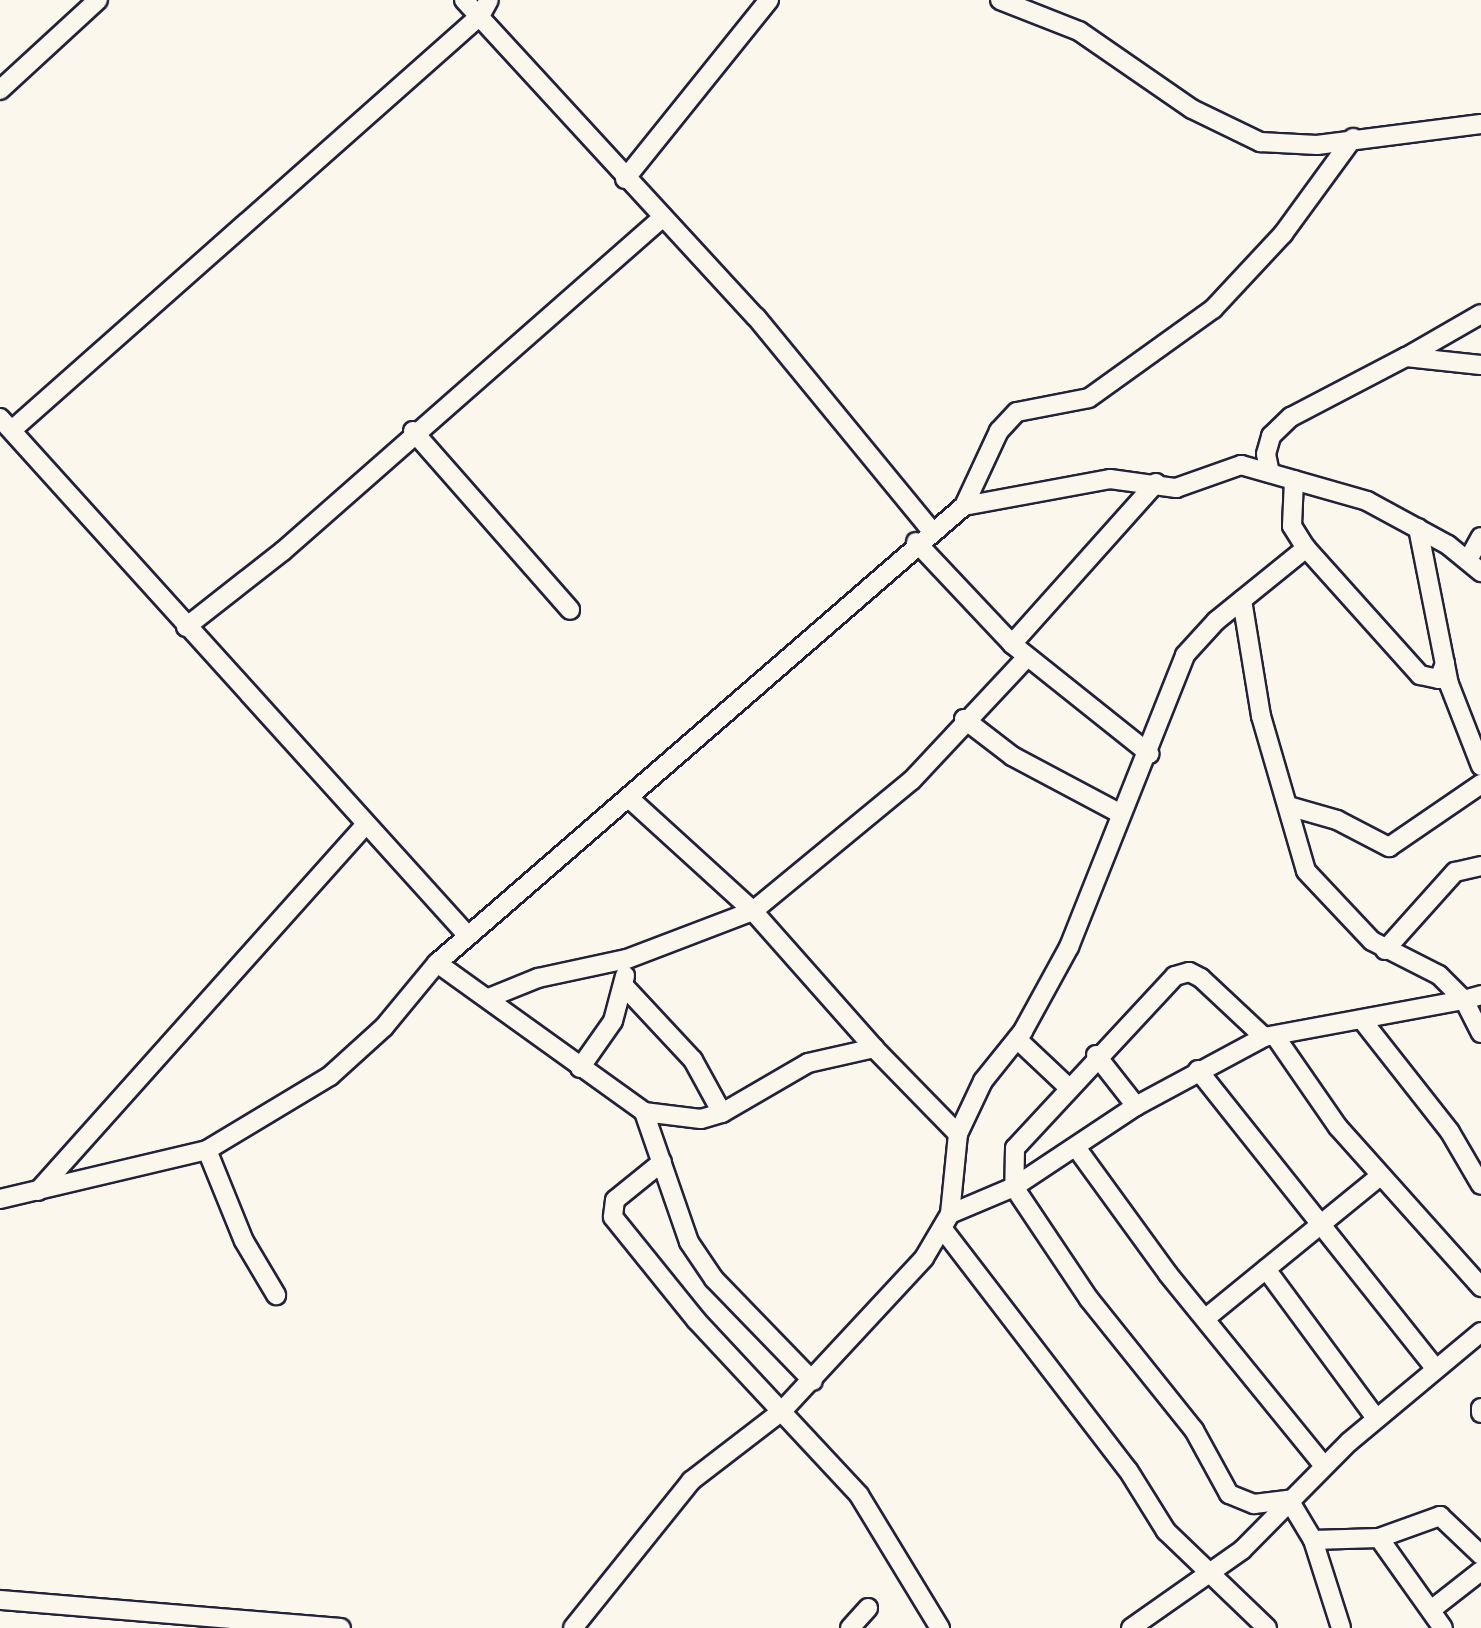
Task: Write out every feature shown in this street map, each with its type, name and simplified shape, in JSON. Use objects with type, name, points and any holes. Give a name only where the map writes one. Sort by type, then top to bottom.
[{"type":"street","points":[[0,90],[98,0]]},
{"type":"street","points":[[464,0],[485,8],[625,179],[756,317],[923,536],[1012,644],[1150,754]]},
{"type":"street","points":[[625,179],[769,0]]},
{"type":"street","points":[[1000,0],[1080,31],[1192,108],[1260,142],[1354,138],[1481,124]]},
{"type":"street","points":[[468,936],[364,826],[6,424],[485,8]]},
{"type":"street","points":[[964,506],[999,431],[1017,412],[1089,398],[1195,323],[1283,234],[1354,138]]},
{"type":"street","points":[[186,627],[283,551],[412,431],[663,216]]},
{"type":"street","points":[[1270,473],[1266,454],[1271,436],[1292,417],[1481,314]]},
{"type":"street","points":[[1406,357],[1481,365]]},
{"type":"street","points":[[412,431],[570,610]]},
{"type":"street","points":[[0,1199],[207,1150],[330,1076],[384,1027],[438,963],[468,936],[630,799],[923,536],[964,506],[1110,479],[1176,488],[1241,466],[1340,490],[1418,528],[1474,566],[1481,537]]},
{"type":"street","points":[[1294,480],[1292,526],[1306,548],[1420,675],[1438,679],[1445,662]]},
{"type":"street","points":[[1012,644],[1156,483]]},
{"type":"street","points":[[1418,528],[1445,662],[1481,766]]},
{"type":"street","points":[[1267,1628],[1213,1570],[1166,1531],[1128,1470],[946,1221],[958,1134],[982,1081],[1017,1039],[1069,947],[1120,814],[1150,754],[1184,655],[1242,600],[1306,548]]},
{"type":"street","points":[[1242,600],[1261,716],[1306,871],[1385,950],[1439,976],[1473,998],[1481,1033]]},
{"type":"street","points":[[491,996],[538,978],[627,959],[753,911],[912,780],[964,719],[1027,658]]},
{"type":"street","points":[[964,719],[1012,756],[1120,814]]},
{"type":"street","points":[[1288,806],[1337,820],[1389,848],[1481,784]]},
{"type":"street","points":[[630,799],[753,911],[874,1048],[958,1134]]},
{"type":"street","points":[[37,1191],[364,826]]},
{"type":"street","points":[[1385,950],[1455,872],[1481,866]]},
{"type":"street","points":[[580,1068],[613,1020],[624,986],[627,959]]},
{"type":"street","points":[[438,963],[491,996],[580,1068],[644,1112],[701,1119],[722,1114],[808,1063],[874,1048]]},
{"type":"street","points":[[1289,1500],[1254,1504],[1230,1494],[1194,1430],[1090,1299],[1014,1187],[1015,1148],[1096,1055],[1175,976],[1188,972],[1270,1037],[1380,1176],[1481,1288]]},
{"type":"street","points":[[624,986],[692,1060],[722,1114]]},
{"type":"street","points":[[573,1628],[691,1481],[782,1411],[877,1316],[946,1221],[1078,1150],[1136,1106],[1198,1070],[1270,1037],[1473,998]]},
{"type":"street","points":[[1362,1020],[1450,1132],[1481,1185]]},
{"type":"street","points":[[1017,1039],[1068,1087]]},
{"type":"street","points":[[1096,1055],[1136,1106]]},
{"type":"street","points":[[1198,1070],[1434,1367]]},
{"type":"street","points":[[644,1112],[689,1242],[714,1280],[813,1381]]},
{"type":"street","points":[[207,1150],[244,1240],[276,1294]]},
{"type":"street","points":[[1078,1150],[1324,1466]]},
{"type":"street","points":[[662,1162],[616,1200],[613,1217],[859,1496],[940,1628]]},
{"type":"street","points":[[1206,1318],[1380,1176]]},
{"type":"street","points":[[1266,1269],[1376,1418]]},
{"type":"street","points":[[1130,1628],[1213,1570],[1434,1367],[1479,1338]]},
{"type":"street","points":[[1289,1500],[1314,1540],[1342,1628]]},
{"type":"street","points":[[1314,1540],[1380,1538],[1440,1516],[1481,1555]]},
{"type":"street","points":[[1380,1538],[1443,1628]]},
{"type":"street","points":[[1430,1610],[1481,1570]]},
{"type":"street","points":[[0,1600],[341,1628]]},
{"type":"street","points":[[850,1628],[868,1608]]}]
